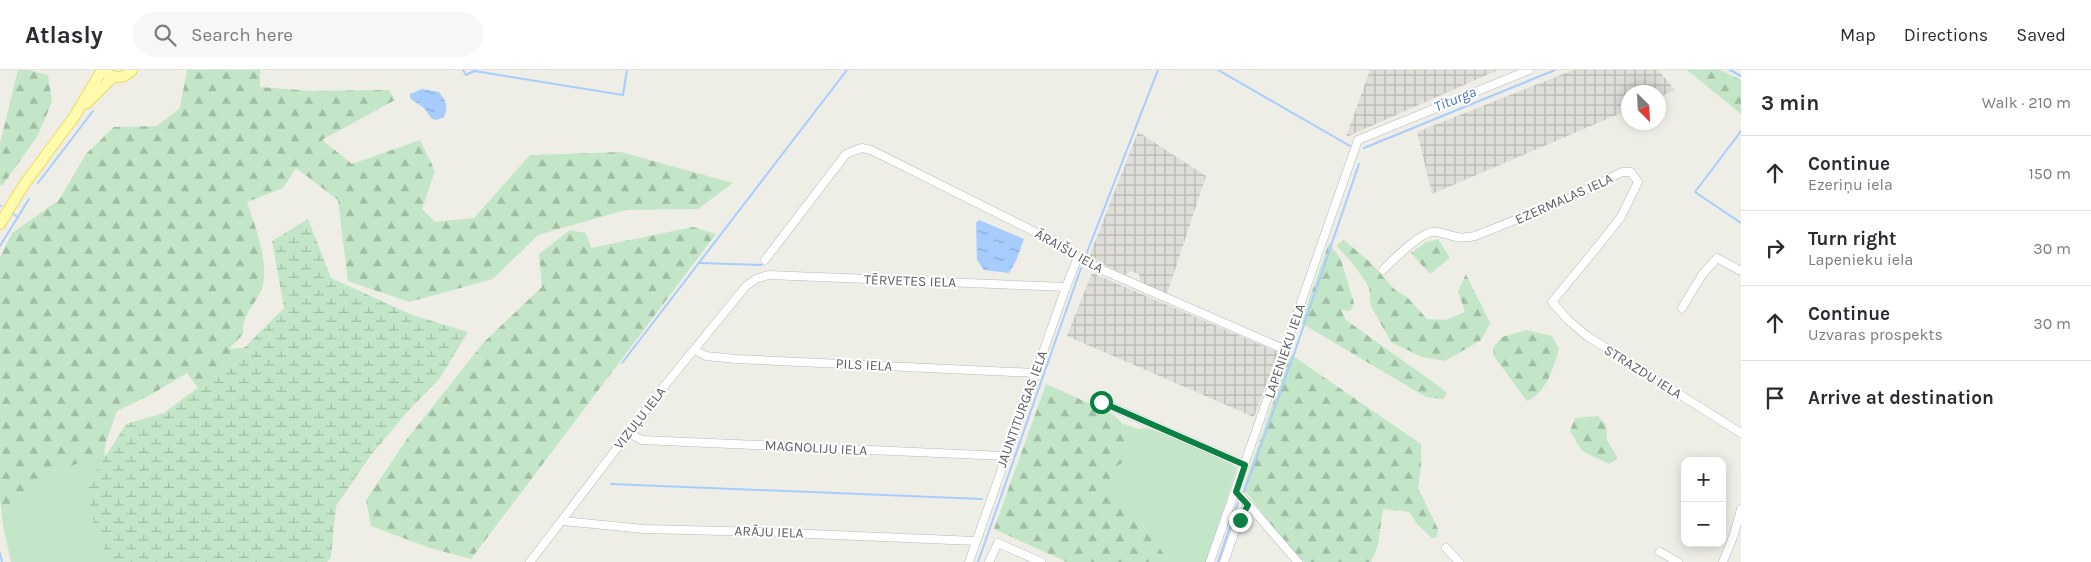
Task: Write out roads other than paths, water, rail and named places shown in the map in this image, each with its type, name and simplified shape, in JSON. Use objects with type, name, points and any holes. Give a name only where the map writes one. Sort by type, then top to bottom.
[{"type":"main road","points":[[0,224],[23,186],[74,117],[102,70],[113,77],[123,76],[132,70]]},
{"type":"main road","points":[[74,117],[113,77]]},
{"type":"street","name":"LAPENIEKU IELA","points":[[1210,562],[1286,350],[1358,140],[1529,70]]},
{"type":"street","name":"ĀRAIŠU IELA","points":[[765,260],[846,154],[862,148],[871,150],[1059,244],[1091,265],[1286,350]]},
{"type":"street","name":"EZERMALAS IELA","points":[[1383,270],[1404,250],[1426,234],[1435,231],[1460,239],[1475,236],[1568,199],[1622,172],[1631,172],[1638,182],[1620,217],[1552,302]]},
{"type":"street","name":"JAUNTITURGAS IELA","points":[[969,562],[1005,456],[1078,257]]},
{"type":"street","points":[[1682,308],[1702,275],[1718,258],[1741,270]]},
{"type":"street","name":"TĒRVETES IELA","points":[[756,279],[768,275],[1066,287]]},
{"type":"street","name":"VIZUĻU IELA","points":[[530,562],[563,521],[589,483],[746,286],[756,279]]},
{"type":"street","name":"STRAZDU IELA","points":[[1552,302],[1568,320],[1587,336],[1741,433]]},
{"type":"street","name":"PILS IELA","points":[[695,350],[706,356],[736,359],[1035,373]]},
{"type":"street","points":[[1101,402],[1245,465]]},
{"type":"street","name":"MAGNOLIJU IELA","points":[[629,433],[642,440],[1005,456]]},
{"type":"street","points":[[1236,492],[1298,562]]},
{"type":"street","points":[[1224,562],[1240,520],[1248,505]]},
{"type":"street","points":[[1723,562],[1741,509]]},
{"type":"street","name":"ARĀJU IELA","points":[[563,521],[644,529],[976,541]]},
{"type":"street","points":[[989,562],[998,543],[1041,562]]},
{"type":"street","points":[[1446,548],[1459,562]]},
{"type":"street","points":[[1660,552],[1678,562]]},
{"type":"water","points":[[422,89],[439,92],[446,104],[444,117],[437,120],[432,119],[424,108],[410,98],[410,94]]},
{"type":"water","points":[[979,220],[1024,239],[1016,261],[1009,273],[984,270],[977,260],[976,223]]},
{"type":"waterway","points":[[463,70],[466,75],[474,71],[623,95],[627,70]]},
{"type":"waterway","points":[[622,363],[847,70]]},
{"type":"waterway","points":[[1086,255],[1158,70]]},
{"type":"waterway","name":"Titurga","points":[[1218,70],[1350,146]]},
{"type":"waterway","name":"Titurga","points":[[1364,148],[1555,70]]},
{"type":"waterway","points":[[1730,70],[1741,76]]},
{"type":"waterway","points":[[38,183],[93,111]]},
{"type":"waterway","points":[[1741,131],[1695,192],[1741,223]]},
{"type":"waterway","points":[[1244,492],[1293,357],[1359,164]]},
{"type":"waterway","points":[[0,246],[29,199]]},
{"type":"waterway","points":[[13,214],[18,217]]},
{"type":"waterway","points":[[700,263],[762,265]]},
{"type":"waterway","points":[[978,562],[1081,268]]},
{"type":"waterway","points":[[611,484],[982,499]]},
{"type":"waterway","points":[[1218,562],[1238,503]]},
{"type":"waterway","points":[[0,553],[2,562]]}]
